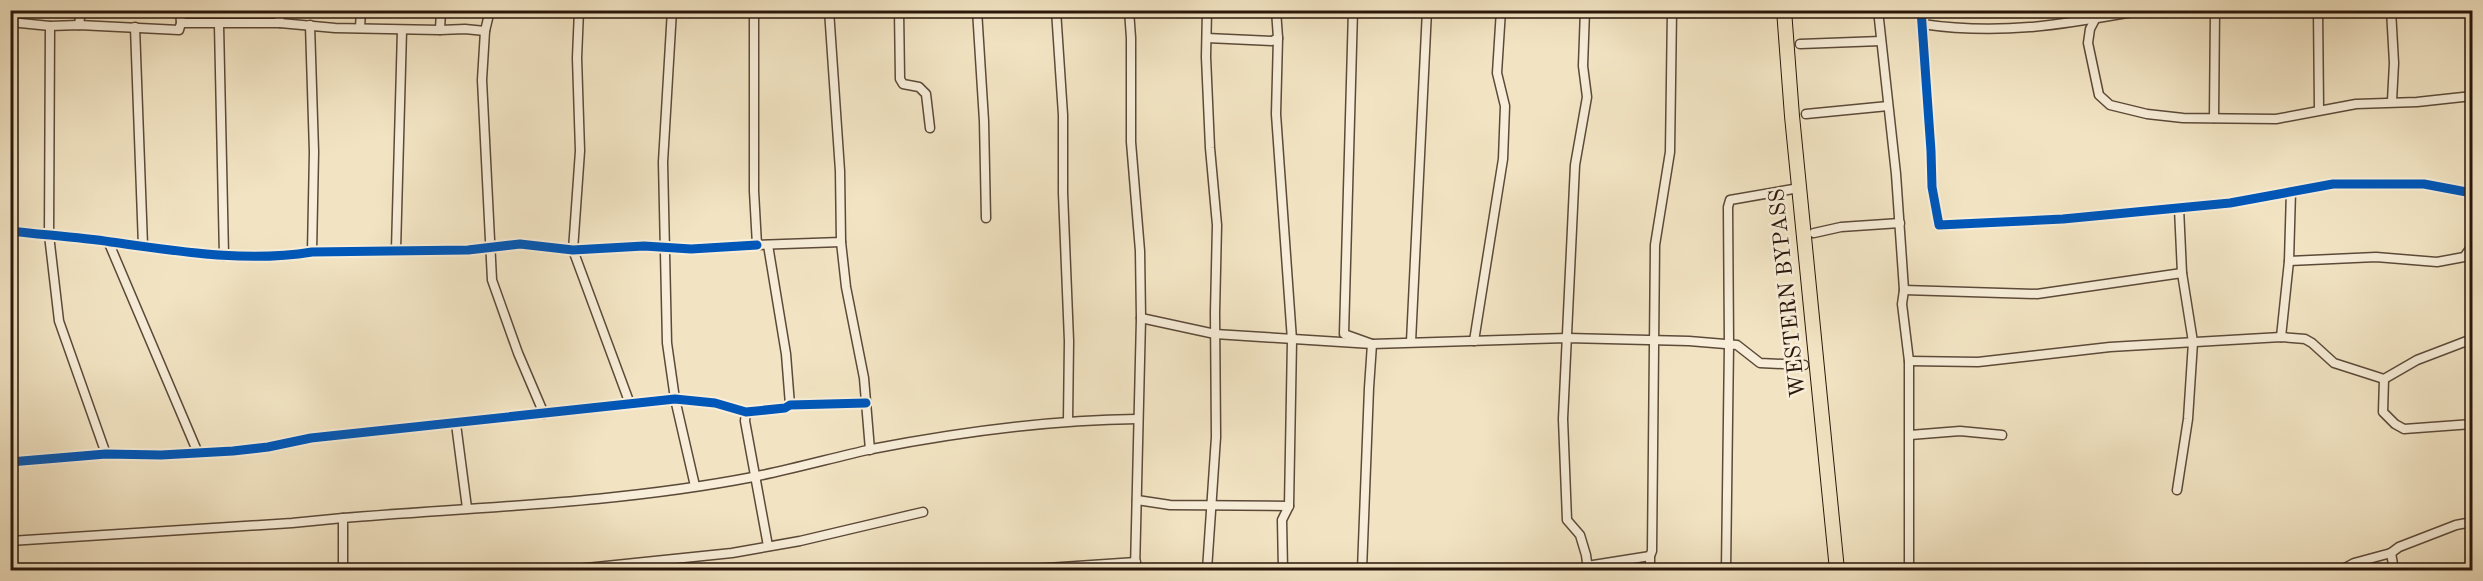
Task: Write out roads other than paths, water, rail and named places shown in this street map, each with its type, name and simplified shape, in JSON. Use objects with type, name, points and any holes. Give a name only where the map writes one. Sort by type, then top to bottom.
[{"type":"main road","name":"WESTERN BYPASS","points":[[1784,10],[1799,188],[1837,570]]},
{"type":"street","points":[[79,25],[81,10]]},
{"type":"street","points":[[10,22],[50,26],[79,25],[179,30],[180,10]]},
{"type":"street","points":[[278,10],[280,23]]},
{"type":"street","points":[[360,28],[361,10]]},
{"type":"street","points":[[440,30],[441,10]]},
{"type":"street","points":[[490,10],[484,31],[482,80],[492,280],[518,353],[544,414]]},
{"type":"street","points":[[579,10],[577,57],[580,151],[573,250],[630,404]]},
{"type":"street","points":[[672,10],[663,162],[667,343],[675,399],[696,486]]},
{"type":"street","points":[[754,10],[754,191],[757,245]]},
{"type":"street","points":[[829,10],[840,161],[841,243],[846,287],[864,378],[870,450]]},
{"type":"street","points":[[899,10],[900,79],[903,84],[919,87],[926,94],[930,128]]},
{"type":"street","points":[[977,10],[984,121],[986,219]]},
{"type":"street","points":[[1056,10],[1064,115],[1063,193],[1068,421]]},
{"type":"street","points":[[1017,570],[1136,566],[1137,419],[1141,318],[1140,251],[1131,142],[1129,10]]},
{"type":"street","points":[[1207,10],[1206,57],[1210,148],[1217,225],[1216,437],[1207,570]]},
{"type":"street","points":[[1276,10],[1278,38],[1276,114],[1292,340],[1289,506],[1282,520],[1283,570]]},
{"type":"street","points":[[1353,10],[1344,334],[1372,344]]},
{"type":"street","points":[[1411,342],[1427,10]]},
{"type":"street","points":[[1474,341],[1503,159],[1505,106],[1497,73],[1501,10]]},
{"type":"street","points":[[1586,10],[1583,66],[1587,97],[1575,165],[1566,338],[1563,419],[1566,520],[1580,535],[1588,568],[1650,556]]},
{"type":"street","points":[[1650,570],[1655,245],[1670,152],[1672,10]]},
{"type":"street","points":[[1878,10],[1900,223],[1904,290],[1902,304],[1909,361],[1909,570]]},
{"type":"street","points":[[1921,10],[1932,187],[1939,225],[2063,219],[2230,203],[2333,184],[2424,184],[2472,193]]},
{"type":"street","points":[[1922,24],[1964,30],[2015,29],[2059,26],[2099,14],[2144,10]]},
{"type":"street","points":[[2214,118],[2215,10]]},
{"type":"street","points":[[2318,10],[2319,109]]},
{"type":"street","points":[[2391,10],[2394,63],[2392,101]]},
{"type":"street","points":[[2099,14],[2090,29],[2088,43],[2099,95],[2110,105],[2147,114],[2276,119],[2319,109],[2472,96]]},
{"type":"street","points":[[181,23],[219,25],[280,23],[402,30],[484,31]]},
{"type":"street","points":[[219,25],[224,256]]},
{"type":"street","points":[[50,26],[49,236],[60,321],[106,454]]},
{"type":"street","points":[[310,26],[314,152],[312,252]]},
{"type":"street","points":[[135,27],[143,246]]},
{"type":"street","points":[[396,250],[402,30]]},
{"type":"street","points":[[1207,38],[1267,42],[1278,38]]},
{"type":"street","points":[[1800,44],[1881,41]]},
{"type":"street","points":[[1806,114],[1888,106]]},
{"type":"street","points":[[1726,570],[1730,200],[1799,188]]},
{"type":"street","points":[[2282,337],[2289,261],[2291,191]]},
{"type":"street","points":[[2177,489],[2188,419],[2193,342],[2182,273],[2179,208]]},
{"type":"street","points":[[1814,233],[1840,227],[1900,223]]},
{"type":"street","points":[[10,231],[224,256],[287,256],[312,252],[468,250],[519,243],[573,250],[644,246],[691,249],[841,243]]},
{"type":"street","points":[[108,241],[198,453]]},
{"type":"street","points":[[768,245],[786,354],[790,405]]},
{"type":"street","points":[[2289,261],[2376,257],[2437,262],[2464,257],[2472,246]]},
{"type":"street","points":[[1904,290],[2037,294],[2182,273]]},
{"type":"street","points":[[1141,318],[1215,334],[1372,344],[1566,338],[1652,339],[1729,345],[1741,347],[1760,363],[1803,364]]},
{"type":"street","points":[[1909,361],[1978,362],[2110,347],[2282,337],[2305,339],[2334,363],[2384,379],[2417,360],[2472,339]]},
{"type":"street","points":[[1362,570],[1372,344]]},
{"type":"street","points":[[2384,379],[2383,412],[2404,429],[2472,424]]},
{"type":"street","points":[[10,462],[106,454],[198,453],[267,447],[311,438],[675,399],[715,403],[746,412],[785,408],[790,405],[866,403]]},
{"type":"street","points":[[746,412],[745,421],[754,477],[768,546]]},
{"type":"street","points":[[10,541],[292,524],[652,492],[754,477],[870,450],[1012,426],[1068,421],[1137,419]]},
{"type":"street","points":[[456,424],[467,508]]},
{"type":"street","points":[[1910,435],[1960,431],[2002,435]]},
{"type":"street","points":[[1137,500],[1170,505],[1289,506]]},
{"type":"street","points":[[567,570],[732,553],[854,530],[923,512]]},
{"type":"street","points":[[343,518],[343,570]]},
{"type":"street","points":[[2341,570],[2354,563],[2391,553],[2399,547],[2456,525],[2472,522]]},
{"type":"street","points":[[2391,553],[2394,570]]}]
